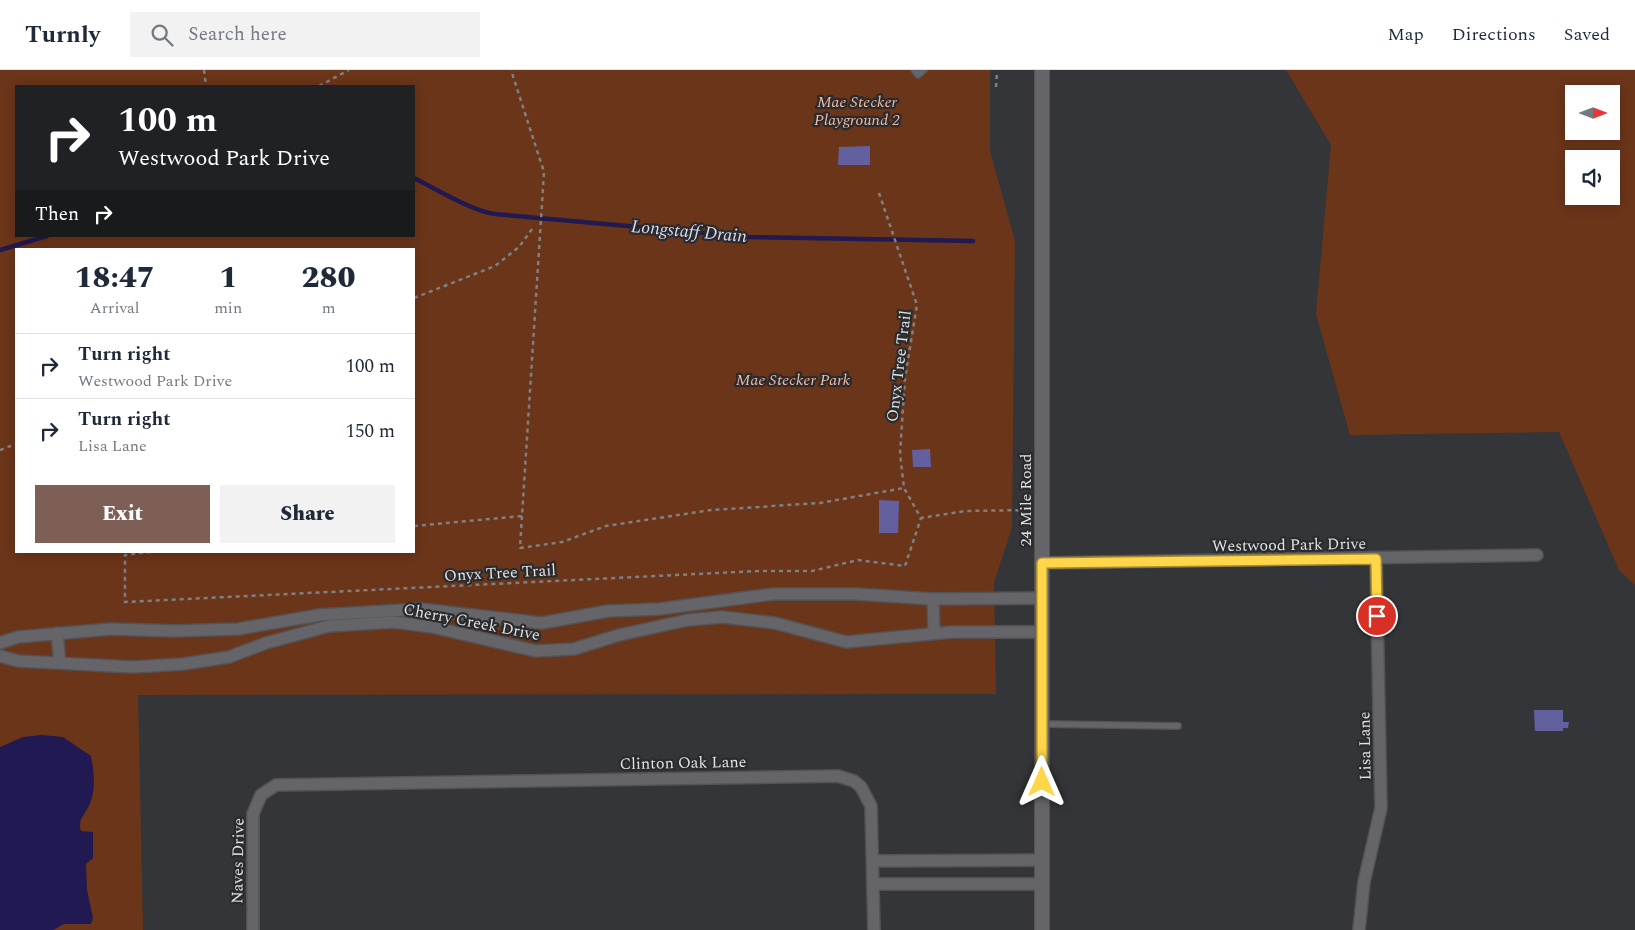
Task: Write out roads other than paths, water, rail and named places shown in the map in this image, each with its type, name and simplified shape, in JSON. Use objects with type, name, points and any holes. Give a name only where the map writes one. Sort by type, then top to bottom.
[{"type":"street","name":"24 Mile Road","points":[[1042,70],[1042,930]]},
{"type":"street","name":"Westwood Park Drive","points":[[1042,563],[1537,555]]},
{"type":"street","name":"Lisa Lane","points":[[1359,930],[1364,882],[1381,808],[1376,559]]},
{"type":"street","name":"Cherry Creek Drive","points":[[0,643],[18,637],[111,629],[174,631],[238,629],[421,609],[542,623],[608,611],[659,609],[773,594],[856,594],[933,599],[1042,598]]},
{"type":"street","points":[[933,599],[934,633]]},
{"type":"street","points":[[694,605],[696,620]]},
{"type":"street","name":"Cherry Creek Drive","points":[[0,656],[18,661],[133,667],[183,664],[229,656],[328,620],[394,622],[432,627],[536,651],[574,649],[619,635],[696,620],[722,617],[776,623],[846,642],[934,633],[1042,632]]},
{"type":"street","points":[[57,634],[60,663]]},
{"type":"street","name":"Clinton Oak Lane","points":[[261,795],[272,786],[284,783],[844,776],[861,787],[871,806],[874,861],[874,930]]},
{"type":"street","name":"Naves Drive","points":[[253,930],[253,822],[256,803],[261,795]]},
{"type":"street","points":[[874,861],[1042,860]]},
{"type":"street","points":[[874,884],[1042,884]]},
{"type":"lane","points":[[916,72],[924,70]]},
{"type":"lane","points":[[1042,724],[1178,726]]},
{"type":"waterway","name":"Longstaff Drain","points":[[415,179],[476,209],[495,214],[749,237],[973,241]]},
{"type":"waterway","name":"Longstaff Drain","points":[[0,250],[44,237]]},
{"type":"park label","name":"Mae Stecker Playground 2","points":[[857,110]]},
{"type":"park label","name":"Mae Stecker Park","points":[[793,379]]}]
